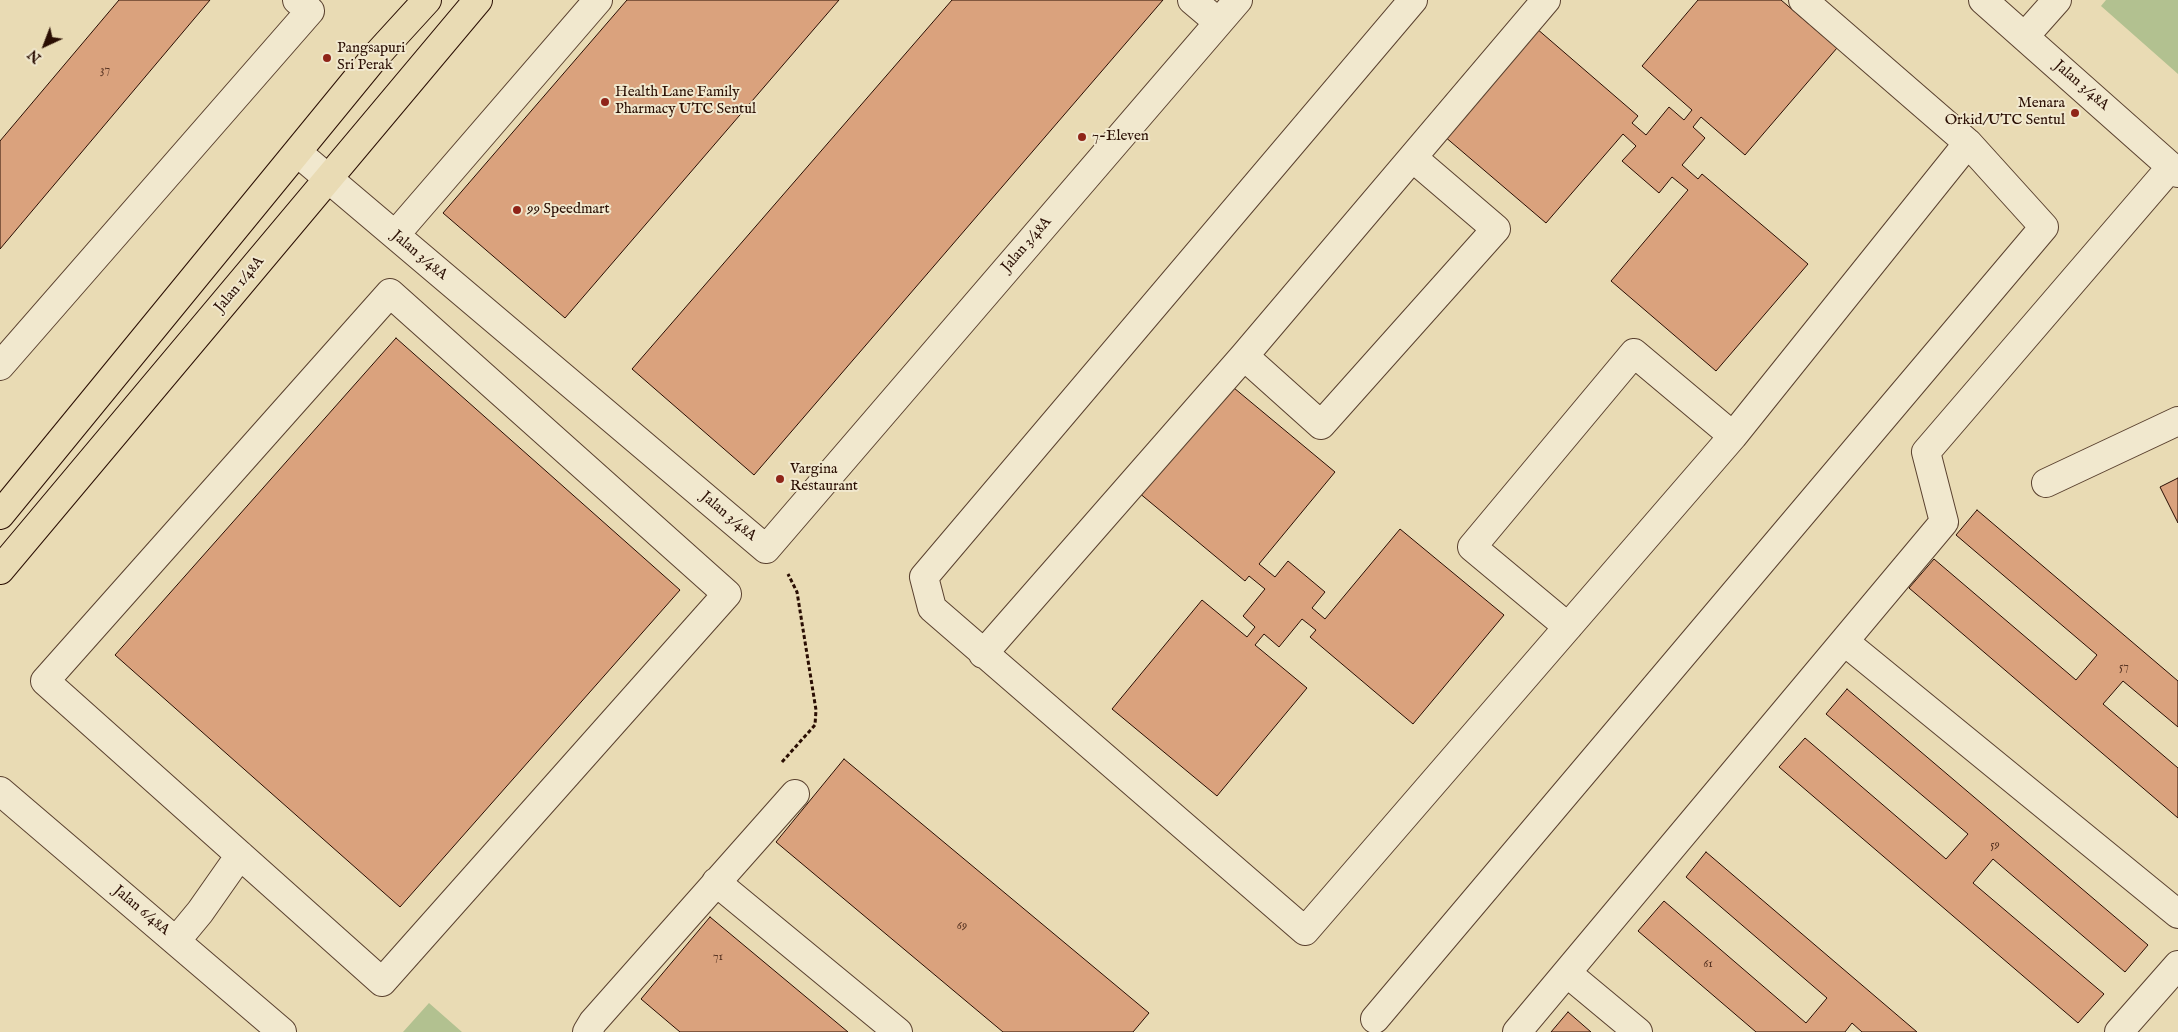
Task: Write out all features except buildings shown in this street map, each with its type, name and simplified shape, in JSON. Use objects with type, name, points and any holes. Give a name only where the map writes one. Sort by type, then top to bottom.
[{"type":"main road","points":[[0,515],[298,154],[374,58],[427,0]]},
{"type":"main road","name":"Jalan 1/48A","points":[[0,570],[478,0]]},
{"type":"street","points":[[0,366],[310,11],[297,0]]},
{"type":"street","points":[[395,235],[598,0]]},
{"type":"street","points":[[1192,0],[1218,22]]},
{"type":"street","name":"Jalan 3/48A","points":[[298,154],[766,549],[1238,0]]},
{"type":"street","points":[[1412,0],[924,577],[932,608],[1305,931],[1733,436],[1968,143]]},
{"type":"street","points":[[984,654],[1244,356],[1546,0]]},
{"type":"street","name":"Jalan 3/48A","points":[[1983,0],[2175,170]]},
{"type":"street","points":[[2025,36],[2057,0]]},
{"type":"street","points":[[1375,1019],[2044,227],[1968,143],[1814,3]]},
{"type":"street","points":[[1244,356],[1321,425],[1496,229],[1413,158]]},
{"type":"street","points":[[1517,1032],[1944,522],[1926,452],[2175,170]]},
{"type":"street","points":[[390,293],[727,594],[382,982],[240,855],[45,681],[390,293]]},
{"type":"street","points":[[1568,627],[1472,547],[1634,353],[1733,436]]},
{"type":"street","points":[[2046,483],[2178,421]]},
{"type":"street","points":[[1845,642],[2178,914]]},
{"type":"street","name":"Jalan 6/48A","points":[[0,791],[282,1032]]},
{"type":"street","points":[[587,1032],[593,1022],[795,794]]},
{"type":"street","points":[[176,941],[200,912],[240,855]]},
{"type":"street","points":[[716,882],[898,1032]]},
{"type":"street","points":[[2119,1032],[2178,966]]},
{"type":"street","points":[[1567,973],[1638,1032]]},
{"type":"path","points":[[766,549],[785,570],[796,592],[816,710],[816,725],[772,773],[795,794]]},
{"type":"green space","points":[[2106,0],[2178,0],[2178,74],[2101,6]]},
{"type":"green space","points":[[429,1003],[462,1032],[403,1032]]},
{"type":"place","name":"Pangsapuri Sri Perak","points":[[327,58]]},
{"type":"place","name":"Health Lane Family Pharmacy UTC Sentul","points":[[605,102]]},
{"type":"place","name":"Menara Orkid/UTC Sentul","points":[[2075,113]]},
{"type":"place","name":"7-Eleven","points":[[1082,137]]},
{"type":"place","name":"99 Speedmart","points":[[517,210]]},
{"type":"place","name":"Vargina Restaurant","points":[[780,479]]}]
